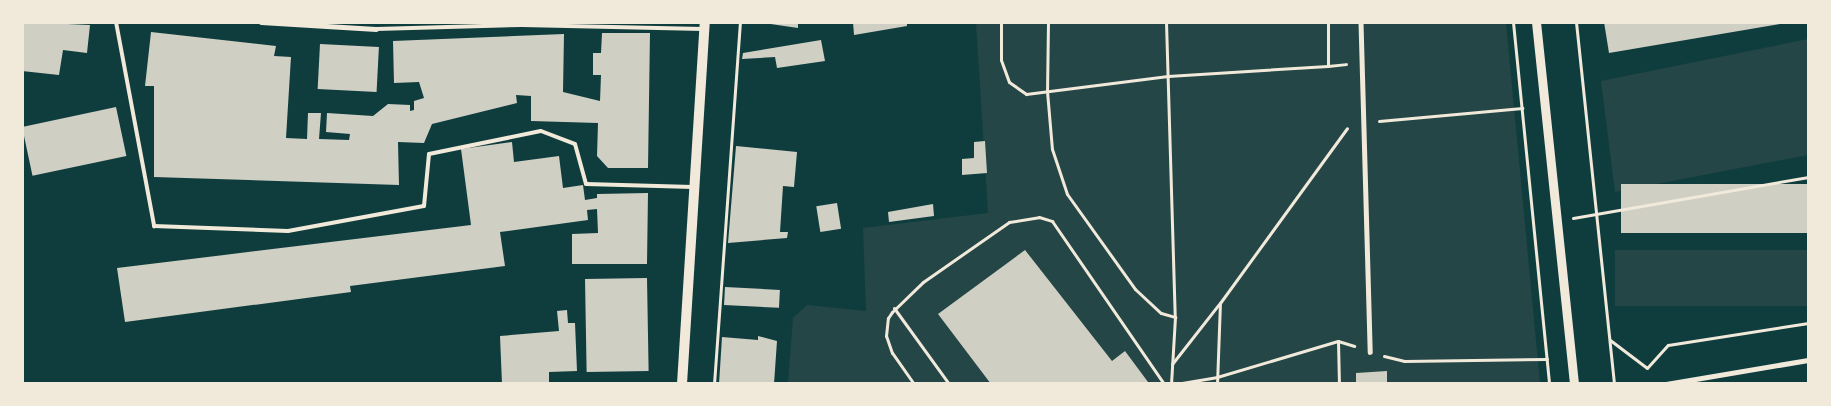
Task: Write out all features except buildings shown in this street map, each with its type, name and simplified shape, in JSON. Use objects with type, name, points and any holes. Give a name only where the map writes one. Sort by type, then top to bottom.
[{"type":"main road","points":[[682,384],[704,26]]},
{"type":"street","points":[[261,22],[376,29]]},
{"type":"street","points":[[1361,22],[1366,122],[1370,352]]},
{"type":"street","points":[[1536,22],[1574,384]]},
{"type":"street","points":[[1666,384],[1808,360]]},
{"type":"lane","points":[[116,22],[154,226],[288,231],[424,206],[429,154],[541,131],[574,144],[586,184],[693,187]]},
{"type":"lane","points":[[376,29],[522,25],[704,26]]},
{"type":"path","points":[[714,384],[740,22]]},
{"type":"path","points":[[1001,22],[1001,60],[1009,82],[1026,94],[1168,76],[1363,62]]},
{"type":"path","points":[[1048,22],[1047,91],[1052,149],[1067,194],[1135,289],[1161,313],[1175,317]]},
{"type":"path","points":[[1166,22],[1175,317],[1171,384]]},
{"type":"path","points":[[1328,22],[1328,66]]},
{"type":"path","points":[[1512,22],[1535,223],[1549,384]]},
{"type":"path","points":[[1576,22],[1614,384]]},
{"type":"path","points":[[1172,364],[1220,303],[1365,104]]},
{"type":"path","points":[[1366,122],[1522,108]]},
{"type":"path","points":[[1535,223],[1596,215],[1808,177]]},
{"type":"path","points":[[914,384],[892,352],[886,336],[888,318],[894,308],[923,282],[1009,222],[1048,218],[1164,384]]},
{"type":"path","points":[[1216,384],[1220,303]]},
{"type":"path","points":[[894,308],[949,384]]},
{"type":"path","points":[[1609,339],[1647,368],[1668,345],[1808,322]]},
{"type":"path","points":[[1176,384],[1217,377],[1338,341],[1404,361],[1548,359]]},
{"type":"path","points":[[1338,341],[1339,384]]},
{"type":"shaded area","points":[[976,23],[1506,23],[1540,383],[788,384],[793,318],[807,305],[866,311],[863,228],[988,213]]},
{"type":"shaded area","points":[[1808,39],[1808,155],[1615,192],[1601,81]]},
{"type":"shaded area","points":[[1615,250],[1808,250],[1808,306],[1615,306]]}]
